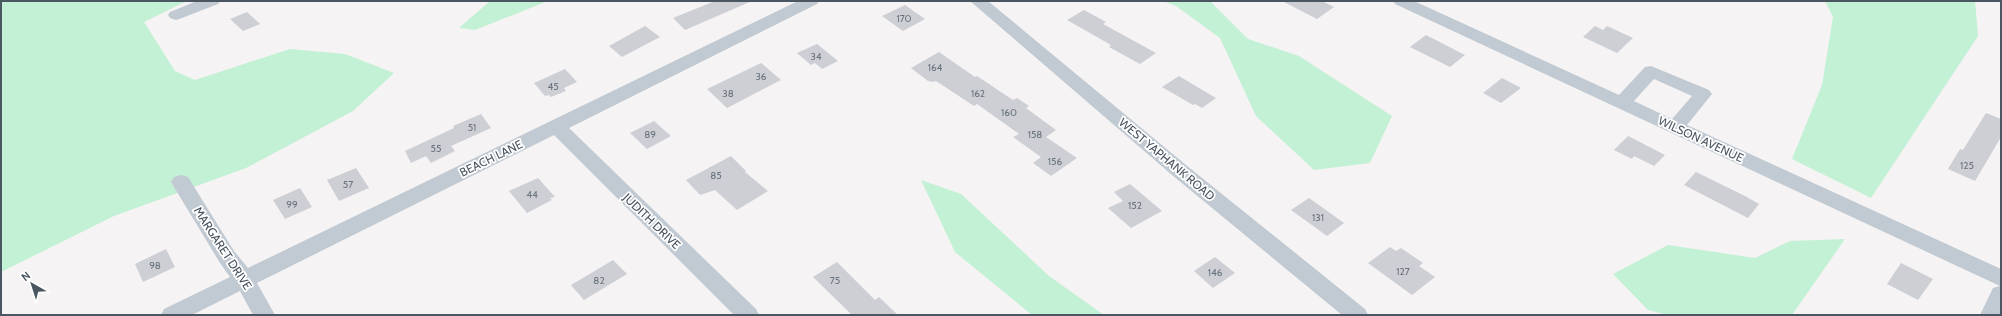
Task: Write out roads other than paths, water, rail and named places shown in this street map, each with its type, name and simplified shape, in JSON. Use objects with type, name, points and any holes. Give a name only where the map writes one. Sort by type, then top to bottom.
[{"type":"street","points":[[176,15],[212,1]]},
{"type":"street","name":"BEACH LANE","points":[[172,315],[811,1]]},
{"type":"street","name":"WEST YAPHANK ROAD","points":[[978,1],[1179,170],[1357,315]]},
{"type":"street","name":"WILSON AVENUE","points":[[1401,1],[2001,278]]},
{"type":"street","points":[[1622,103],[1651,71],[1703,94],[1675,127]]},
{"type":"street","name":"JUDITH DRIVE","points":[[556,126],[748,315]]},
{"type":"street","name":"MARGARET DRIVE","points":[[181,182],[227,257],[244,279],[264,315]]},
{"type":"street","points":[[1991,315],[2001,294]]}]
